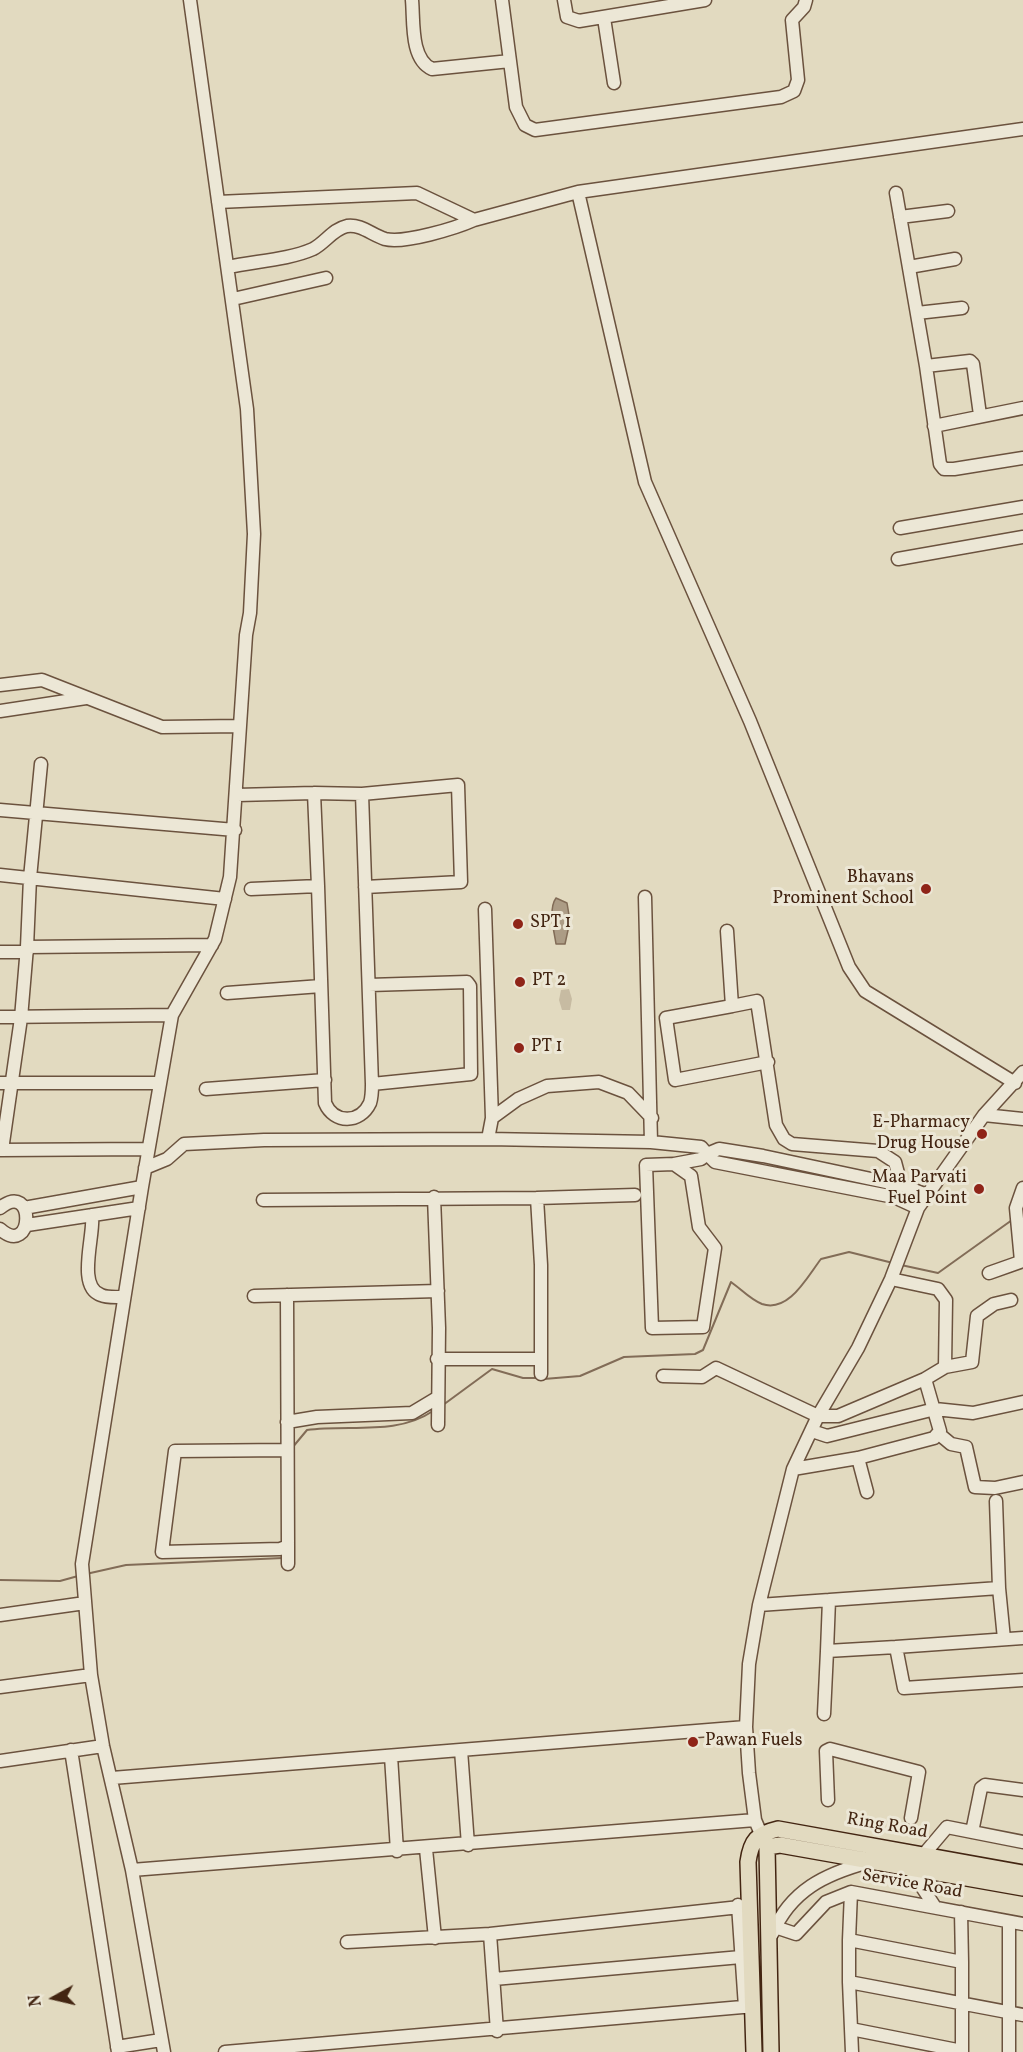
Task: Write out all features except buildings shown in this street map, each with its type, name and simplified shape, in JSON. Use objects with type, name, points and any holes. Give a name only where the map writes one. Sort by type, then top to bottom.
[{"type":"main road","name":"Ring Road","points":[[755,1833],[778,1829],[925,1853],[1023,1873]]},
{"type":"main road","points":[[754,2052],[749,2006],[744,1906],[755,1833]]},
{"type":"main road","name":"Ring Road","points":[[767,1848],[780,1845],[876,1860],[1023,1888]]},
{"type":"main road","points":[[767,1848],[772,1934],[771,2052]]},
{"type":"street","points":[[71,1750],[117,2049],[163,2046],[132,1870],[103,1746],[91,1675],[82,1564],[148,1149],[172,1015],[212,945],[230,877],[235,830],[246,635],[250,613],[254,534],[247,409],[190,0]]},
{"type":"street","points":[[412,0],[417,50],[424,65],[432,69],[510,61]]},
{"type":"street","points":[[502,0],[516,107],[519,118],[525,125],[535,130],[782,97],[794,91],[798,80],[791,25],[806,0]]},
{"type":"street","points":[[564,0],[565,12],[570,20],[604,18],[705,0]]},
{"type":"street","points":[[604,18],[614,83]]},
{"type":"street","points":[[228,267],[309,250],[341,228],[349,226],[356,226],[387,240],[440,232],[474,220],[578,192],[1023,129]]},
{"type":"street","points":[[578,192],[645,482],[754,731],[852,973],[865,991],[1015,1083]]},
{"type":"street","points":[[218,202],[417,193],[474,220]]},
{"type":"street","points":[[896,193],[926,366],[940,464],[945,469],[1023,458]]},
{"type":"street","points":[[900,217],[948,211]]},
{"type":"street","points":[[909,267],[955,260]]},
{"type":"street","points":[[233,299],[326,278]]},
{"type":"street","points":[[917,313],[962,308]]},
{"type":"street","points":[[926,366],[970,361],[973,364],[980,415]]},
{"type":"street","points":[[934,426],[1023,408]]},
{"type":"street","points":[[900,528],[1023,507]]},
{"type":"street","points":[[898,559],[1023,537]]},
{"type":"street","points":[[0,685],[42,680],[154,726],[240,726]]},
{"type":"street","points":[[0,711],[88,698]]},
{"type":"street","points":[[41,764],[38,814],[30,878],[21,1018],[6,1082],[1,1150],[148,1149]]},
{"type":"street","points":[[237,795],[362,794],[458,785],[461,882],[365,887]]},
{"type":"street","points":[[314,793],[325,1103],[329,1112],[345,1120],[363,1113],[369,1106],[372,1084],[362,794]]},
{"type":"street","points":[[0,810],[235,830]]},
{"type":"street","points":[[0,875],[225,899]]},
{"type":"street","points":[[251,889],[318,886]]},
{"type":"street","points":[[645,897],[651,1142]]},
{"type":"street","points":[[485,909],[492,1118],[488,1139]]},
{"type":"street","points":[[727,931],[732,1006]]},
{"type":"street","points":[[0,952],[212,945]]},
{"type":"street","points":[[369,985],[467,982],[470,986],[471,1074],[372,1084]]},
{"type":"street","points":[[227,993],[321,986]]},
{"type":"street","points":[[768,1062],[675,1080],[666,1018],[757,1001],[768,1062],[776,1125],[784,1139],[792,1144],[878,1151],[895,1161],[899,1177],[898,1185]]},
{"type":"street","points":[[0,1017],[172,1015]]},
{"type":"street","points":[[767,1848],[755,1833],[746,1727],[749,1664],[759,1605],[793,1469],[818,1416],[858,1348],[892,1278],[918,1208],[984,1115],[1023,1072]]},
{"type":"street","points":[[206,1089],[325,1080]]},
{"type":"street","points":[[6,1082],[160,1083]]},
{"type":"street","points":[[492,1118],[518,1099],[547,1086],[598,1082],[628,1092],[652,1118]]},
{"type":"street","points":[[984,1115],[1023,1119]]},
{"type":"street","points":[[345,1120],[345,1139]]},
{"type":"street","points":[[145,1168],[167,1159],[184,1144],[345,1139],[651,1142],[701,1147],[716,1162],[894,1197],[918,1208]]},
{"type":"street","points":[[781,1160],[784,1139]]},
{"type":"street","points":[[674,1164],[691,1176],[699,1227],[715,1248],[703,1327],[652,1328],[646,1165],[674,1164],[701,1159],[719,1149],[898,1185],[927,1195]]},
{"type":"street","points":[[0,1208],[12,1202],[24,1208],[142,1187]]},
{"type":"street","points":[[988,1273],[1022,1261],[1016,1218],[1023,1188]]},
{"type":"street","points":[[263,1200],[635,1195]]},
{"type":"street","points":[[287,1422],[317,1417],[438,1410],[438,1291],[434,1197]]},
{"type":"street","points":[[537,1198],[541,1265],[540,1374]]},
{"type":"street","points":[[0,1230],[13,1235],[21,1232],[27,1225],[28,1216],[24,1208]]},
{"type":"street","points":[[27,1225],[139,1208]]},
{"type":"street","points":[[92,1215],[87,1275],[91,1288],[100,1295],[124,1297]]},
{"type":"street","points":[[892,1278],[938,1288],[944,1293],[946,1300],[945,1367]]},
{"type":"street","points":[[254,1296],[438,1291]]},
{"type":"street","points":[[287,1295],[288,1556],[280,1549],[162,1552],[175,1451],[287,1450]]},
{"type":"street","points":[[663,1376],[702,1377],[716,1368],[818,1416],[838,1416],[853,1412],[925,1379],[945,1367],[974,1361],[976,1316],[994,1304],[1011,1300]]},
{"type":"street","points":[[437,1359],[540,1359]]},
{"type":"street","points":[[925,1379],[935,1409],[939,1434],[951,1444],[966,1448],[975,1487],[995,1488],[1023,1482]]},
{"type":"street","points":[[812,1431],[827,1436],[935,1409],[973,1413],[1023,1402]]},
{"type":"street","points":[[793,1469],[858,1458],[915,1444],[939,1434]]},
{"type":"street","points":[[858,1458],[867,1492]]},
{"type":"street","points":[[996,1501],[999,1588],[1004,1639]]},
{"type":"street","points":[[759,1605],[999,1588]]},
{"type":"street","points":[[824,1714],[830,1600]]},
{"type":"street","points":[[0,1615],[85,1603]]},
{"type":"street","points":[[827,1651],[1023,1638]]},
{"type":"street","points":[[896,1647],[904,1688],[1023,1680]]},
{"type":"street","points":[[0,1687],[91,1675]]},
{"type":"street","points":[[112,1778],[746,1727]]},
{"type":"street","points":[[0,1761],[103,1746]]},
{"type":"street","points":[[828,1800],[826,1751],[830,1749],[919,1772],[911,1818]]},
{"type":"street","points":[[461,1750],[468,1845]]},
{"type":"street","points":[[391,1756],[397,1851]]},
{"type":"street","points":[[972,1832],[981,1788],[984,1785],[1023,1790]]},
{"type":"street","points":[[925,1853],[947,1827],[1023,1842]]},
{"type":"street","points":[[132,1870],[468,1845],[755,1833]]},
{"type":"street","points":[[426,1849],[435,1938]]},
{"type":"street","points":[[772,1934],[790,1903],[803,1890],[822,1877],[876,1860]]},
{"type":"street","points":[[909,1867],[935,1906]]},
{"type":"street","points":[[851,1892],[849,1982],[852,2052]]},
{"type":"street","name":"Service Road","points":[[772,1934],[796,1934],[826,1902],[851,1892],[1023,1924]]},
{"type":"street","points":[[225,2052],[350,2039],[497,2031],[749,2006],[741,1957],[744,1906],[490,1934],[346,1942]]},
{"type":"street","points":[[851,2030],[913,2047],[962,2052],[961,1912]]},
{"type":"street","points":[[1009,1922],[1009,2052]]},
{"type":"street","points":[[490,1934],[497,2031]]},
{"type":"street","points":[[849,1940],[962,1962]]},
{"type":"street","points":[[494,1979],[741,1957]]},
{"type":"street","points":[[849,1982],[1023,2015]]},
{"type":"shaded area","points":[[556,898],[567,903],[570,921],[565,944],[556,944],[552,908]]},
{"type":"shaded area","points":[[569,989],[572,999],[570,1010],[562,1010],[559,1000],[561,990]]},
{"type":"waterway","points":[[901,1265],[938,1273],[1012,1220]]},
{"type":"waterway","points":[[544,1379],[580,1376],[624,1357],[695,1354],[703,1350],[731,1282],[758,1302],[772,1305],[781,1303],[796,1292],[821,1259],[849,1252],[893,1263]]},
{"type":"waterway","points":[[443,1405],[492,1369],[523,1378],[538,1378]]},
{"type":"waterway","points":[[292,1448],[307,1430],[372,1428],[404,1424],[433,1411]]},
{"type":"waterway","points":[[86,1574],[126,1565],[283,1558]]},
{"type":"waterway","points":[[0,1580],[60,1581],[78,1576]]},
{"type":"place","name":"Bhavans Prominent School","points":[[926,889]]},
{"type":"place","name":"SPT 1","points":[[518,924]]},
{"type":"place","name":"PT 2","points":[[520,982]]},
{"type":"place","name":"PT 1","points":[[519,1048]]},
{"type":"place","name":"E-Pharmacy Drug House","points":[[982,1134]]},
{"type":"place","name":"Maa Parvati Fuel Point","points":[[979,1189]]},
{"type":"place","name":"Pawan Fuels","points":[[693,1742]]}]
